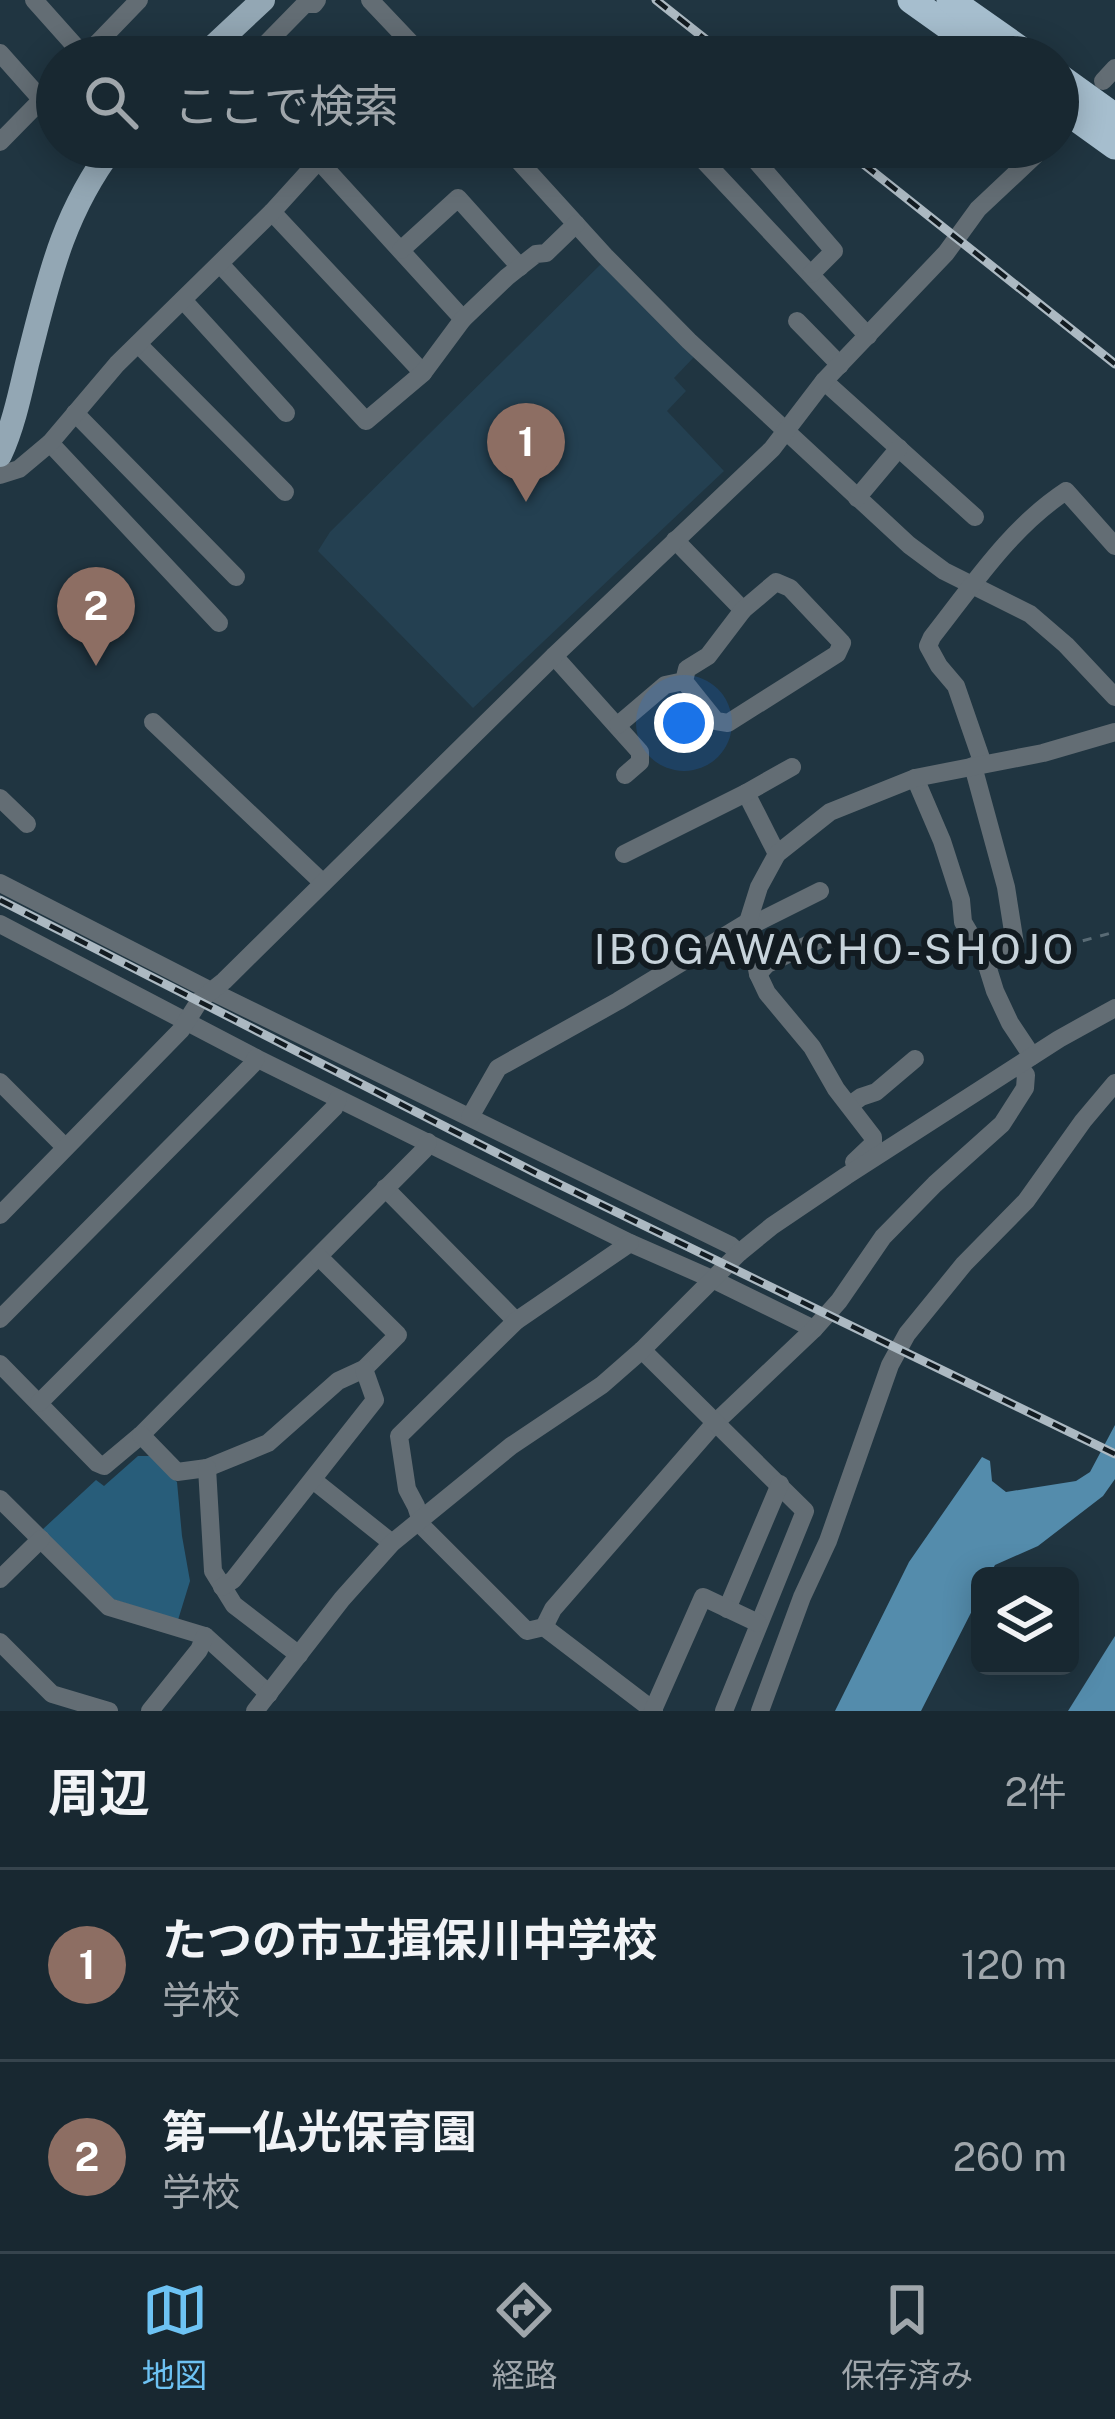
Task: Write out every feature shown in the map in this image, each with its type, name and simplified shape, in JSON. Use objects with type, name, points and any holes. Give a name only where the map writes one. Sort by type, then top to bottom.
[{"type":"highway","points":[[911,0],[962,36]]},
{"type":"highway","points":[[950,0],[1001,36]]},
{"type":"highway","points":[[1079,91],[1115,116]]},
{"type":"highway","points":[[1079,120],[1115,146]]},
{"type":"main road","points":[[224,36],[263,0]]},
{"type":"main road","points":[[0,455],[10,389],[54,258],[92,168]]},
{"type":"street","points":[[34,0],[66,36]]},
{"type":"street","points":[[274,36],[305,4],[317,0]]},
{"type":"street","points":[[370,0],[403,36]]},
{"type":"street","points":[[104,36],[136,1]]},
{"type":"street","points":[[0,53],[36,92]]},
{"type":"street","points":[[0,142],[36,105]]},
{"type":"street","points":[[0,475],[20,469],[50,442],[138,344],[311,168]]},
{"type":"street","points":[[335,168],[463,319]]},
{"type":"street","points":[[525,168],[689,341],[909,545],[944,571],[1030,614],[1115,697]]},
{"type":"street","points":[[711,168],[868,336]]},
{"type":"street","points":[[762,168],[834,251],[811,274]]},
{"type":"street","points":[[0,1215],[186,1022],[200,1000],[786,434],[824,381],[946,253],[978,209],[1022,168]]},
{"type":"street","points":[[400,250],[458,198],[520,267]]},
{"type":"street","points":[[272,212],[423,373]]},
{"type":"street","points":[[220,264],[366,421],[423,373],[463,319],[576,224]]},
{"type":"street","points":[[183,300],[286,412]]},
{"type":"street","points":[[797,321],[840,364]]},
{"type":"street","points":[[138,344],[285,492]]},
{"type":"street","points":[[824,381],[975,517]]},
{"type":"street","points":[[75,413],[236,577]]},
{"type":"street","points":[[50,442],[219,623]]},
{"type":"street","points":[[857,498],[899,448]]},
{"type":"street","points":[[985,959],[1015,944],[1006,887],[956,686],[928,646],[1003,546],[1066,490],[1115,546]]},
{"type":"street","points":[[1099,528],[1115,513]]},
{"type":"street","points":[[675,540],[743,610]]},
{"type":"street","points":[[776,582],[790,588],[842,643],[837,654],[728,723],[716,721],[684,681],[687,669],[708,656],[743,610],[776,582]]},
{"type":"street","points":[[554,656],[640,752],[640,762],[626,776]]},
{"type":"street","points":[[618,725],[664,686],[684,681]]},
{"type":"street","points":[[154,722],[322,883]]},
{"type":"street","points":[[846,1176],[873,1144],[873,1136],[836,1089],[812,1047],[767,993],[758,974],[748,924],[759,886],[777,854],[830,812],[915,778],[1043,753],[1115,732]]},
{"type":"street","points":[[624,854],[792,767]]},
{"type":"street","points":[[544,1627],[553,1609],[715,1423],[814,1329],[883,1237],[1002,1124],[1025,1088],[1025,1061],[985,959],[963,922],[942,841],[915,778]]},
{"type":"street","points":[[746,794],[777,854]]},
{"type":"street","points":[[0,798],[27,824]]},
{"type":"street","points":[[0,883],[739,1253]]},
{"type":"street","points":[[470,1117],[498,1068],[748,924],[820,891]]},
{"type":"street","points":[[0,924],[338,1099],[814,1329]]},
{"type":"street","points":[[758,974],[767,964],[822,938]]},
{"type":"street","points":[[255,1711],[392,1543],[511,1446],[602,1385],[772,1226],[1115,1008]]},
{"type":"street","points":[[0,1319],[256,1058]]},
{"type":"street","points":[[850,1106],[876,1092],[915,1059]]},
{"type":"street","points":[[0,1082],[64,1147]]},
{"type":"street","points":[[760,1711],[828,1541],[873,1410],[907,1334],[964,1264],[1026,1201],[1115,1083]]},
{"type":"street","points":[[39,1403],[338,1099]]},
{"type":"street","points":[[0,1364],[104,1466],[320,1257],[428,1142]]},
{"type":"street","points":[[385,1188],[516,1321]]},
{"type":"street","points":[[544,1627],[527,1631],[423,1527],[407,1490],[399,1436],[516,1321],[630,1243]]},
{"type":"street","points":[[141,1435],[177,1472],[207,1468],[268,1443],[338,1381],[364,1369],[398,1335],[320,1257]]},
{"type":"street","points":[[642,1351],[805,1511],[724,1711]]},
{"type":"street","points":[[222,1587],[233,1580],[375,1400],[364,1369]]},
{"type":"street","points":[[207,1468],[213,1571],[234,1604],[298,1655]]},
{"type":"street","points":[[313,1480],[392,1543]]},
{"type":"street","points":[[727,1609],[780,1484]]},
{"type":"street","points":[[0,1499],[109,1607],[205,1636],[268,1694]]},
{"type":"street","points":[[0,1579],[41,1539]]},
{"type":"street","points":[[544,1627],[654,1710],[703,1597],[758,1623]]},
{"type":"street","points":[[149,1711],[205,1636]]},
{"type":"street","points":[[0,1642],[52,1694],[109,1711]]},
{"type":"path","points":[[1015,944],[1078,942],[1115,932]]},
{"type":"shaded area","points":[[603,262],[695,356],[674,378],[686,391],[667,411],[724,471],[473,708],[318,551],[330,532]]},
{"type":"shaded area","points":[[1115,1425],[1115,1479],[1103,1496],[1038,1546],[994,1567],[971,1567],[971,1613],[921,1711],[835,1711],[909,1562],[982,1457],[990,1461],[992,1481],[1006,1492],[1076,1481],[1090,1472]]},
{"type":"shaded area","points":[[138,1456],[150,1456],[177,1482],[190,1581],[178,1620],[109,1598],[42,1530],[96,1480],[104,1486]]},
{"type":"shaded area","points":[[1115,1636],[1115,1711],[1068,1711],[1108,1647]]},
{"type":"railway","points":[[656,0],[701,36]]},
{"type":"railway","points":[[868,168],[1115,364]]},
{"type":"railway","points":[[0,900],[536,1173],[1115,1454]]},
{"type":"place","name":"たつの市立揖保川中学校","points":[[526,502]]},
{"type":"place","name":"第一仏光保育園","points":[[96,666]]},
{"type":"district","name":"IBOGAWACHO-SHOJO","points":[[835,948]]}]
